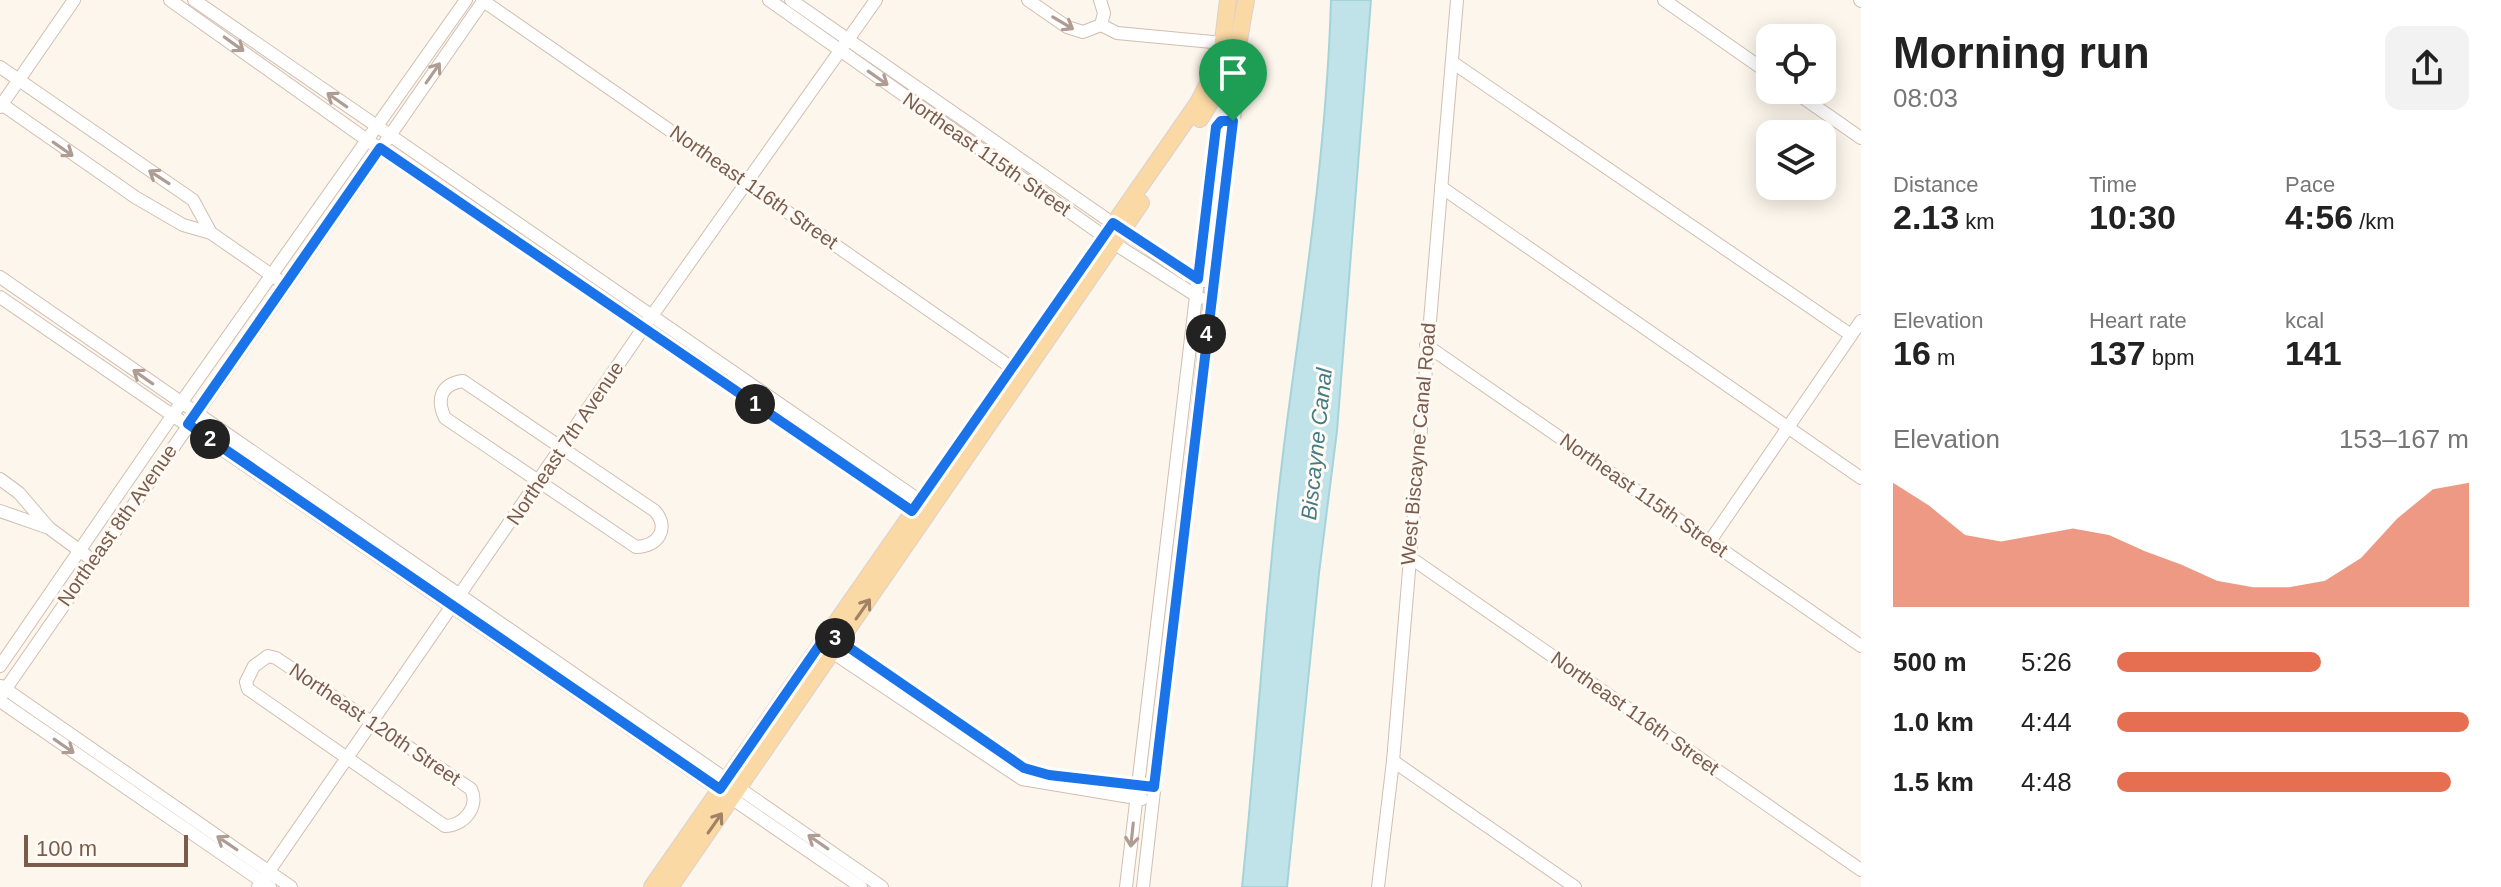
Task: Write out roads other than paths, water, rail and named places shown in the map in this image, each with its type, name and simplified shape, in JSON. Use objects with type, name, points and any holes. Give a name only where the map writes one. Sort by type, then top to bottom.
[{"type":"main road","points":[[1114,234],[1231,47],[1228,0]]},
{"type":"main road","points":[[670,887],[730,788],[830,643],[1114,234],[1224,85],[1231,47],[1246,0]]},
{"type":"main road","points":[[652,887],[730,788]]},
{"type":"street","points":[[74,0],[1,105],[135,197],[183,225],[211,233],[285,284]]},
{"type":"street","points":[[170,0],[367,140],[648,322]]},
{"type":"street","points":[[194,0],[648,322],[922,510]]},
{"type":"street","name":"Northeast 8th Avenue","points":[[0,666],[82,552],[181,403],[466,0]]},
{"type":"street","name":"Northeast 8th Avenue","points":[[1,693],[483,0]]},
{"type":"street","name":"Northeast 116th Street","points":[[483,0],[1018,372]]},
{"type":"street","name":"Northeast 115th Street","points":[[769,0],[1114,234],[1198,279],[1212,283]]},
{"type":"street","name":"Northeast 115th Street","points":[[791,0],[849,39],[1196,297],[1210,301]]},
{"type":"street","name":"Northeast 7th Avenue","points":[[264,882],[345,759],[648,322],[876,0]]},
{"type":"street","points":[[1028,0],[1074,30],[1090,32],[1101,25],[1104,13],[1100,0]]},
{"type":"street","name":"West Biscayne Canal Road","points":[[1378,887],[1393,761],[1457,0]]},
{"type":"street","points":[[1664,0],[1756,64]]},
{"type":"street","points":[[1101,25],[1117,33],[1231,47],[1241,65],[1212,283],[1143,887]]},
{"type":"street","points":[[1452,62],[1851,335]]},
{"type":"street","points":[[0,67],[193,200],[211,233]]},
{"type":"street","points":[[1812,104],[1861,138]]},
{"type":"street","points":[[1126,887],[1216,127],[1221,121],[1233,121]]},
{"type":"street","points":[[1441,187],[1861,478]]},
{"type":"street","points":[[0,277],[181,403],[192,419],[730,788],[882,887]]},
{"type":"street","points":[[0,297],[173,415],[192,419]]},
{"type":"street","points":[[1710,541],[1790,429],[1861,321]]},
{"type":"street","name":"Northeast 115th Street","points":[[1426,345],[1861,646]]},
{"type":"street","points":[[455,382],[470,383],[564,446],[655,511],[662,520],[658,540],[648,546],[636,547],[539,483],[445,418],[439,406],[441,394],[455,382]]},
{"type":"street","points":[[0,479],[19,493],[49,528],[93,560]]},
{"type":"street","points":[[0,511],[49,528]]},
{"type":"street","name":"Northeast 116th Street","points":[[1408,556],[1861,870]]},
{"type":"street","points":[[830,643],[1022,779],[1154,793]]},
{"type":"street","name":"Northeast 120th Street","points":[[262,658],[276,658],[372,720],[471,789],[474,802],[458,824],[445,826],[248,689],[246,682],[262,658]]},
{"type":"street","points":[[1,693],[264,882],[291,887]]},
{"type":"street","points":[[1393,761],[1575,887]]},
{"type":"street","points":[[730,788],[861,887]]},
{"type":"water","name":"Biscayne Canal","points":[[1331,0],[1371,0],[1337,431],[1319,573],[1287,887],[1242,887],[1276,515],[1321,148]]}]
